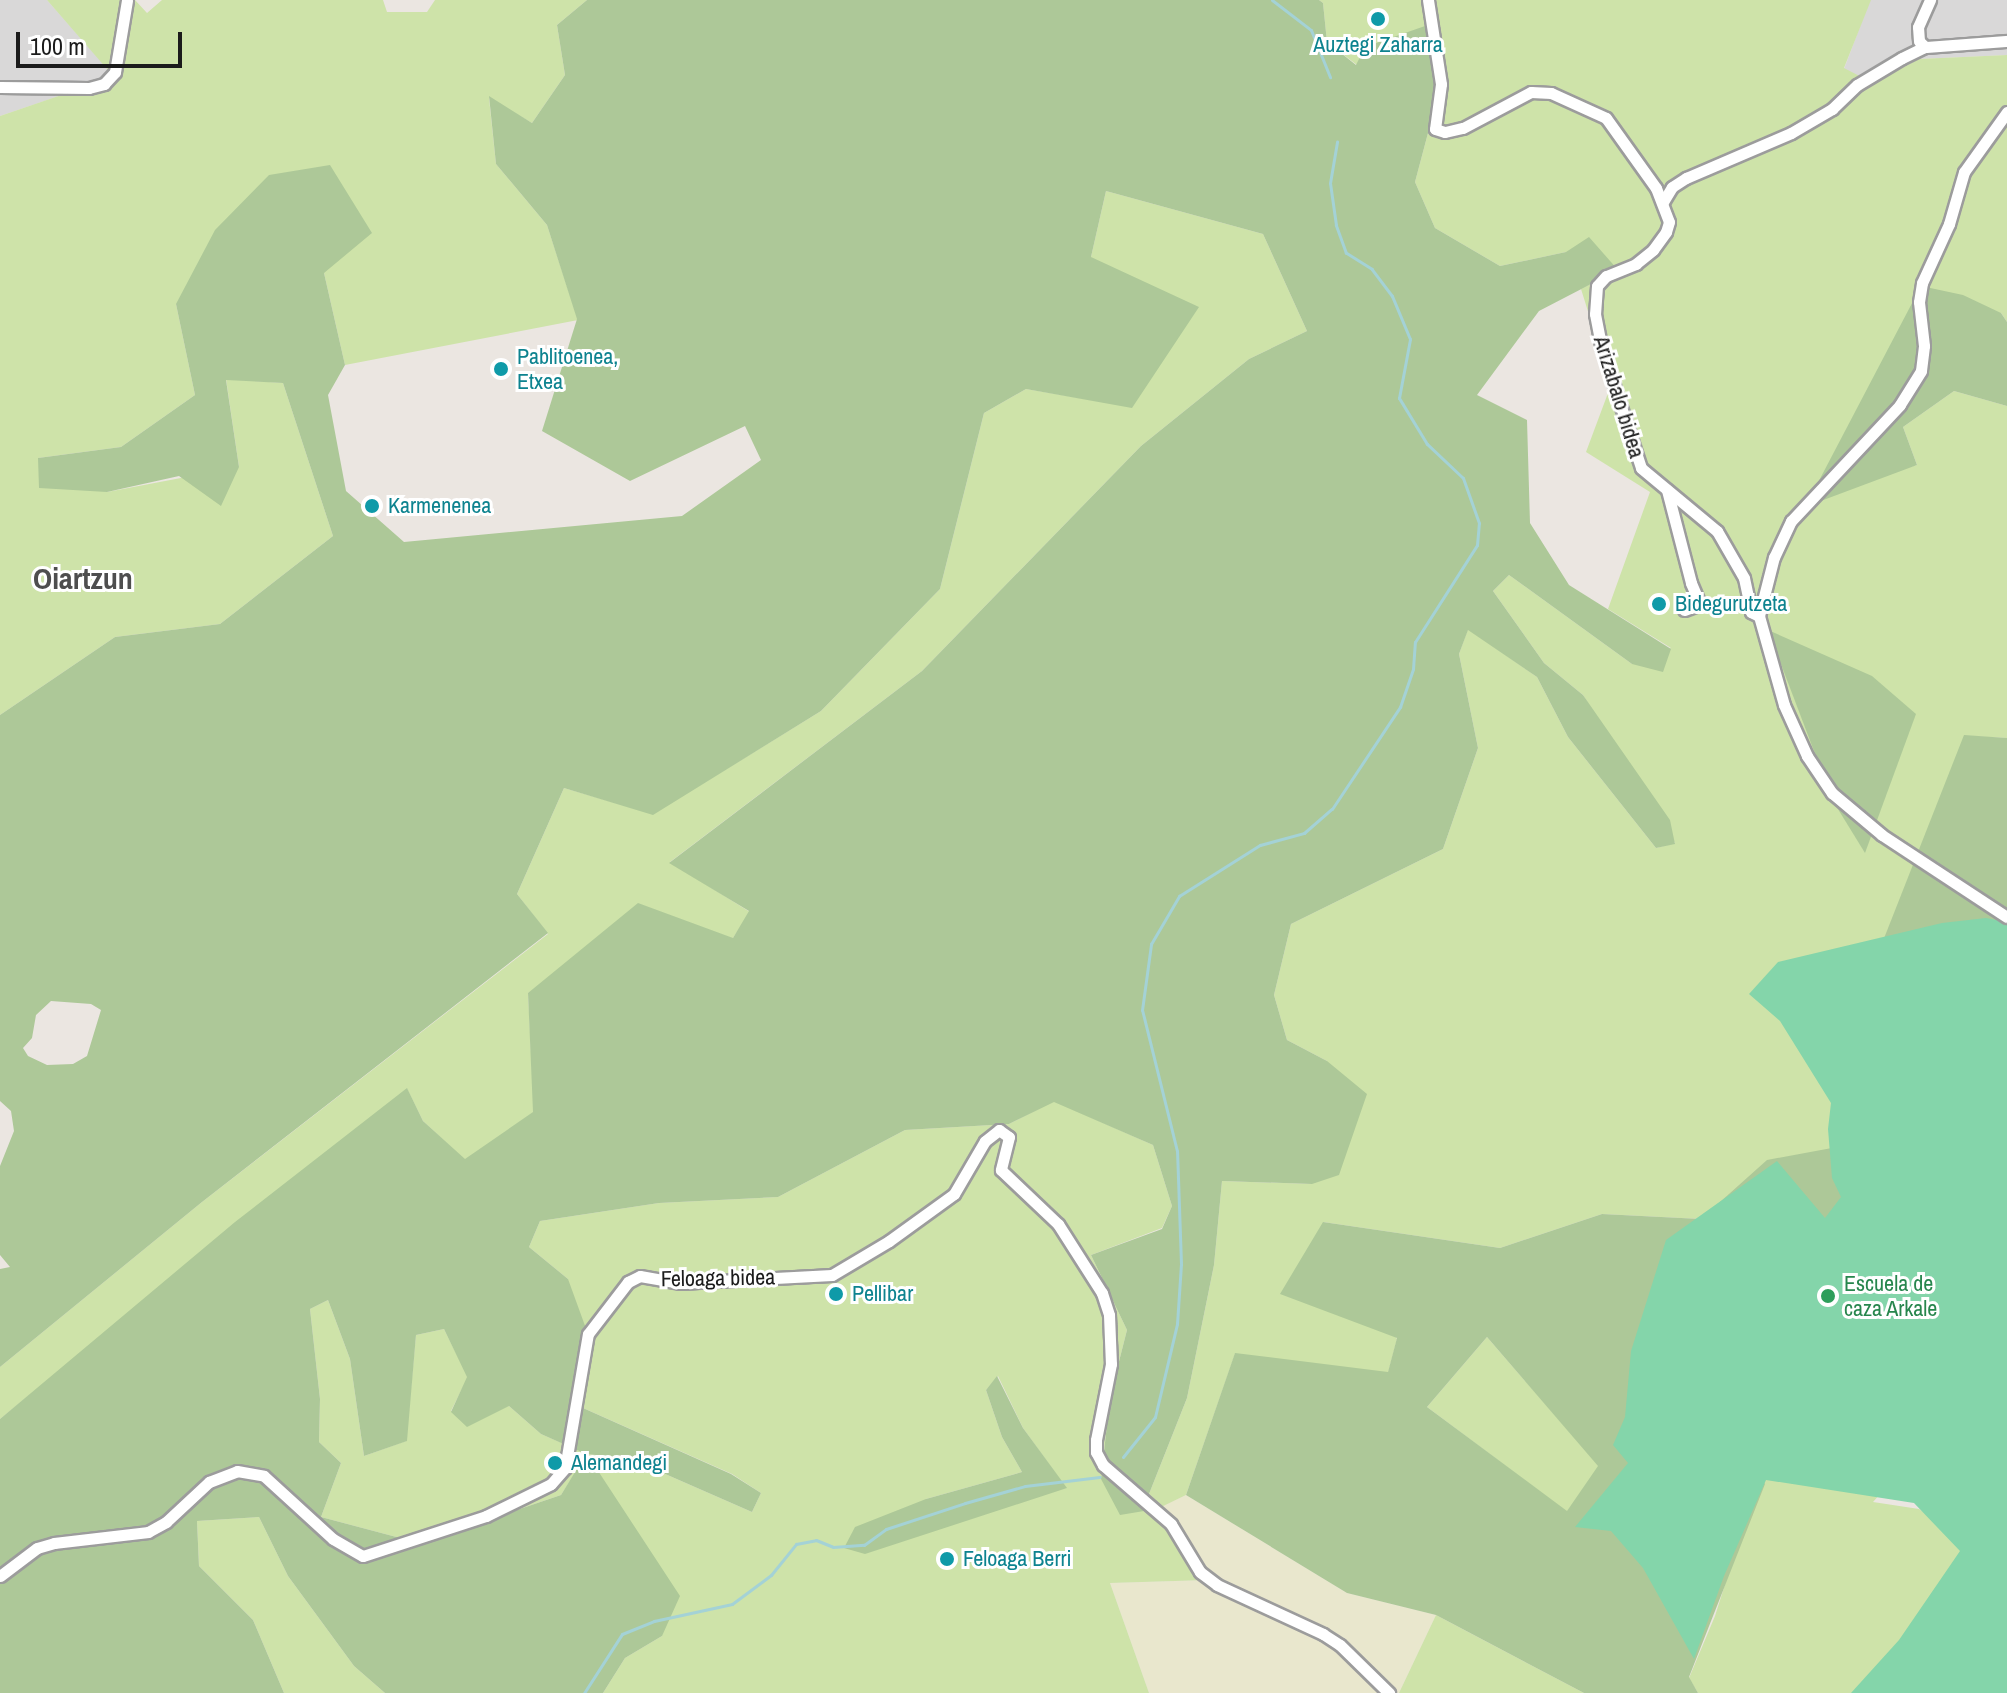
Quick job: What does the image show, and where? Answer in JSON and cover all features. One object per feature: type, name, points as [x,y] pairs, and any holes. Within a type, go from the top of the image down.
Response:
[{"type":"street","points":[[0,87],[89,88],[104,84],[115,72],[127,0]]},
{"type":"street","points":[[1428,0],[1441,84],[1435,129],[1445,132],[1463,128],[1531,92],[1551,93],[1606,118],[1663,202],[1672,187],[1686,178],[1791,133],[1832,109],[1857,85],[1925,47],[2007,41]]},
{"type":"street","points":[[1925,47],[1917,35],[1930,0]]},
{"type":"street","points":[[1759,616],[1774,557],[1791,521],[1900,405],[1921,371],[1924,346],[1919,302],[1922,283],[1949,224],[1964,172],[2007,112]]},
{"type":"street","name":"Arizabalo bidea","points":[[1663,202],[1669,222],[1661,240],[1636,264],[1602,280],[1596,292],[1595,314],[1601,346],[1638,464],[1712,525],[1727,544],[1744,578],[1751,612],[1759,616],[1784,705],[1807,756],[1832,793],[1882,835],[2007,917]]},
{"type":"street","points":[[1667,489],[1691,583],[1700,604],[1684,610]]},
{"type":"street","name":"Feloaga bidea","points":[[0,1576],[37,1548],[54,1543],[148,1532],[166,1522],[209,1482],[237,1471],[264,1476],[333,1539],[363,1556],[486,1516],[551,1484],[565,1468],[588,1334],[628,1282],[640,1276],[680,1283],[832,1275],[889,1241],[954,1194],[985,1141],[999,1130],[1009,1137],[1001,1170],[1058,1224],[1102,1293],[1109,1315],[1111,1364],[1096,1452],[1122,1484],[1171,1524],[1182,1537],[1200,1572],[1217,1585],[1323,1634],[1340,1645],[1389,1693]]},
{"type":"shaded area","points":[[0,0],[47,0],[115,77],[0,116]]},
{"type":"shaded area","points":[[1870,0],[2007,0],[2007,55],[1919,59],[1873,83],[1844,69]]},
{"type":"shaded area","points":[[1186,1495],[1347,1593],[1436,1615],[1399,1693],[1149,1693],[1110,1583],[1207,1580],[1156,1509]]},
{"type":"green space","points":[[47,0],[135,0],[147,13],[162,0],[383,0],[387,12],[427,12],[435,0],[587,0],[557,25],[565,75],[532,123],[489,98],[496,164],[547,225],[578,320],[345,365],[324,273],[176,304],[195,395],[121,447],[38,458],[107,492],[239,467],[226,379],[283,383],[333,536],[220,624],[115,637],[0,715],[0,116],[114,77]]},
{"type":"green space","points":[[587,0],[1319,0],[1323,3],[1327,42],[1356,65],[1365,47],[1425,26],[1441,84],[1415,182],[1435,228],[1500,266],[1566,252],[1589,237],[1618,270],[1539,311],[1477,395],[1527,420],[1530,523],[1569,585],[1671,649],[1663,672],[1632,664],[1509,575],[1493,591],[1544,663],[1583,695],[1670,820],[1675,844],[1656,848],[1568,737],[1537,677],[1468,630],[1459,654],[1478,748],[1443,849],[1291,924],[1274,995],[1287,1040],[1327,1061],[1367,1094],[1339,1175],[1312,1184],[1222,1181],[1214,1265],[1187,1398],[1149,1494],[1156,1509],[1120,1515],[1101,1479],[1110,1397],[1127,1330],[1091,1255],[1162,1229],[1172,1206],[1153,1145],[1054,1102],[1009,1124],[905,1130],[778,1197],[659,1203],[540,1221],[529,1247],[568,1279],[592,1345],[574,1404],[731,1474],[761,1493],[752,1512],[631,1459],[587,1454],[680,1596],[662,1636],[625,1658],[603,1693],[385,1693],[354,1666],[288,1576],[259,1517],[197,1521],[199,1566],[253,1620],[284,1693],[0,1693],[0,1419],[235,1222],[407,1088],[423,1121],[465,1159],[533,1112],[528,993],[638,903],[733,938],[749,911],[669,863],[922,671],[1141,446],[1249,359],[1307,331],[1263,234],[1106,191],[1091,257],[1199,307],[1132,408],[1026,389],[984,413],[940,589],[821,711],[653,815],[564,788],[517,894],[548,933],[202,1202],[0,1367],[0,1269],[10,1267],[0,1255],[0,1166],[14,1131],[11,1111],[0,1101],[0,715],[115,637],[220,624],[333,536],[283,383],[226,380],[239,467],[221,506],[179,476],[107,492],[39,488],[38,458],[121,447],[195,395],[176,304],[215,230],[269,175],[330,165],[372,233],[324,273],[345,365],[328,395],[346,491],[404,542],[682,516],[761,460],[745,426],[630,481],[542,431],[577,319],[547,225],[496,164],[489,96],[532,123],[565,75],[557,25]],"holes":[[[51,1001],[91,1004],[101,1010],[87,1056],[73,1064],[47,1065],[28,1056],[23,1048],[32,1038],[36,1015]],[[328,1300],[350,1359],[364,1456],[407,1441],[416,1335],[444,1329],[467,1377],[451,1412],[467,1427],[509,1406],[541,1434],[586,1454],[561,1495],[419,1543],[321,1517],[341,1463],[319,1442],[320,1399],[310,1309]]]},
{"type":"green space","points":[[1319,0],[1871,0],[1844,68],[1873,83],[1919,59],[2007,55],[2007,322],[2001,313],[1812,494],[1917,465],[1903,427],[1954,391],[2007,406],[2007,738],[1964,736],[2007,1351],[1873,1502],[1919,1509],[1972,1547],[2007,1693],[1698,1693],[1689,1678],[1715,1616],[1735,1553],[1712,1422],[1701,1219],[1602,1214],[1500,1248],[1323,1222],[1397,1339],[1388,1373],[1235,1354],[1186,1495],[1157,1509],[1207,1580],[1110,1583],[1149,1693],[603,1693],[625,1658],[662,1636],[587,1454],[631,1459],[752,1512],[761,1493],[732,1474],[574,1404],[568,1279],[529,1247],[540,1221],[659,1203],[778,1197],[905,1130],[1009,1124],[1054,1101],[1153,1145],[1172,1206],[1162,1228],[1091,1255],[1127,1330],[1110,1397],[1101,1479],[1156,1508],[1149,1494],[1187,1398],[1214,1265],[1222,1181],[1312,1184],[1327,1061],[1287,1040],[1274,995],[1291,924],[1443,849],[1478,748],[1459,654],[1468,629],[1537,677],[1568,737],[1656,848],[1675,843],[1583,695],[1544,663],[1493,591],[1509,575],[1632,664],[1671,648],[1608,609],[1650,492],[1586,452],[1611,385],[1581,289],[1618,270],[1566,252],[1500,266],[1435,228],[1415,182],[1441,84],[1357,65],[1327,42],[1323,3]],"holes":[[[998,1376],[1023,1428],[1066,1488],[1041,1494],[926,1499],[1022,1472],[1002,1437],[986,1390]]]},
{"type":"green space","points":[[1106,191],[1263,234],[1307,331],[1249,359],[1141,446],[922,671],[670,862],[750,912],[733,938],[528,993],[534,1112],[465,1160],[423,1121],[407,1089],[0,1419],[0,1367],[202,1202],[548,934],[517,894],[564,788],[653,814],[821,711],[940,589],[984,413],[1026,389],[1133,407],[1091,257]]},
{"type":"green space","points":[[1921,286],[1963,295],[2001,313],[2007,322],[2007,406],[1954,391],[1903,427],[1917,465],[1818,502],[1812,494]]},
{"type":"green space","points":[[1768,630],[1872,676],[1916,714],[1865,853],[1833,801]]},
{"type":"green space","points":[[1964,735],[2007,738],[2007,923],[1881,946]]},
{"type":"green space","name":"Escuela de caza Arkale","points":[[1986,918],[2007,922],[2007,1693],[1851,1693],[1899,1640],[1960,1551],[1914,1503],[1766,1480],[1724,1576],[1694,1659],[1643,1568],[1611,1531],[1575,1527],[1628,1463],[1613,1445],[1625,1417],[1631,1351],[1666,1240],[1777,1161],[1825,1218],[1841,1197],[1832,1178],[1828,1129],[1831,1103],[1780,1021],[1749,994],[1778,962],[1942,923]]},
{"type":"green space","points":[[1848,1145],[1861,1210],[1712,1422],[1765,1484],[1689,1677],[1698,1693],[1584,1693],[1436,1615],[1347,1593],[1186,1495],[1235,1353],[1388,1372],[1397,1338],[1280,1294],[1323,1222],[1500,1248],[1602,1214],[1701,1219],[1767,1160]],"holes":[[[1487,1337],[1598,1466],[1567,1511],[1427,1407]]]},
{"type":"green space","points":[[328,1300],[350,1359],[364,1456],[406,1441],[416,1335],[444,1329],[468,1377],[451,1411],[509,1406],[541,1434],[587,1454],[561,1495],[419,1543],[321,1517],[341,1463],[319,1442],[320,1399],[310,1309]]},
{"type":"green space","points":[[1487,1337],[1599,1466],[1567,1512],[1427,1407]]},
{"type":"green space","points":[[997,1376],[1023,1428],[1067,1488],[865,1554],[844,1548],[855,1527],[926,1499],[1022,1472],[1002,1437],[986,1390]]},
{"type":"green space","points":[[259,1517],[288,1576],[354,1666],[385,1693],[284,1693],[253,1620],[199,1566],[197,1521]]},
{"type":"green space","points":[[1436,1615],[1470,1633],[1584,1693],[1399,1693]]},
{"type":"waterway","points":[[1272,0],[1311,30],[1330,77]]},
{"type":"waterway","points":[[1123,1457],[1155,1417],[1177,1324],[1181,1264],[1177,1151],[1142,1010],[1151,944],[1179,896],[1260,845],[1304,833],[1332,809],[1400,707],[1413,669],[1415,642],[1477,545],[1479,523],[1463,478],[1427,444],[1399,398],[1410,339],[1392,296],[1372,269],[1346,253],[1336,225],[1330,183],[1337,142]]},
{"type":"waterway","points":[[584,1693],[622,1634],[654,1621],[732,1604],[771,1575],[796,1544],[816,1540],[833,1547],[864,1545],[886,1529],[965,1503],[1025,1486],[1099,1477]]},
{"type":"place","name":"Auztegi Zaharra","points":[[1378,19]]},
{"type":"place","name":"Pablitoenea, Etxea","points":[[501,369]]},
{"type":"place","name":"Karmenenea","points":[[372,506]]},
{"type":"place","name":"Bidegurutzeta","points":[[1659,604]]},
{"type":"place","name":"Pellibar","points":[[836,1294]]},
{"type":"place","name":"Escuela de caza Arkale","points":[[1828,1296]]},
{"type":"place","name":"Alemandegi","points":[[555,1463]]},
{"type":"place","name":"Feloaga Berri","points":[[947,1559]]},
{"type":"district","name":"Oiartzun","points":[[83,578]]}]
